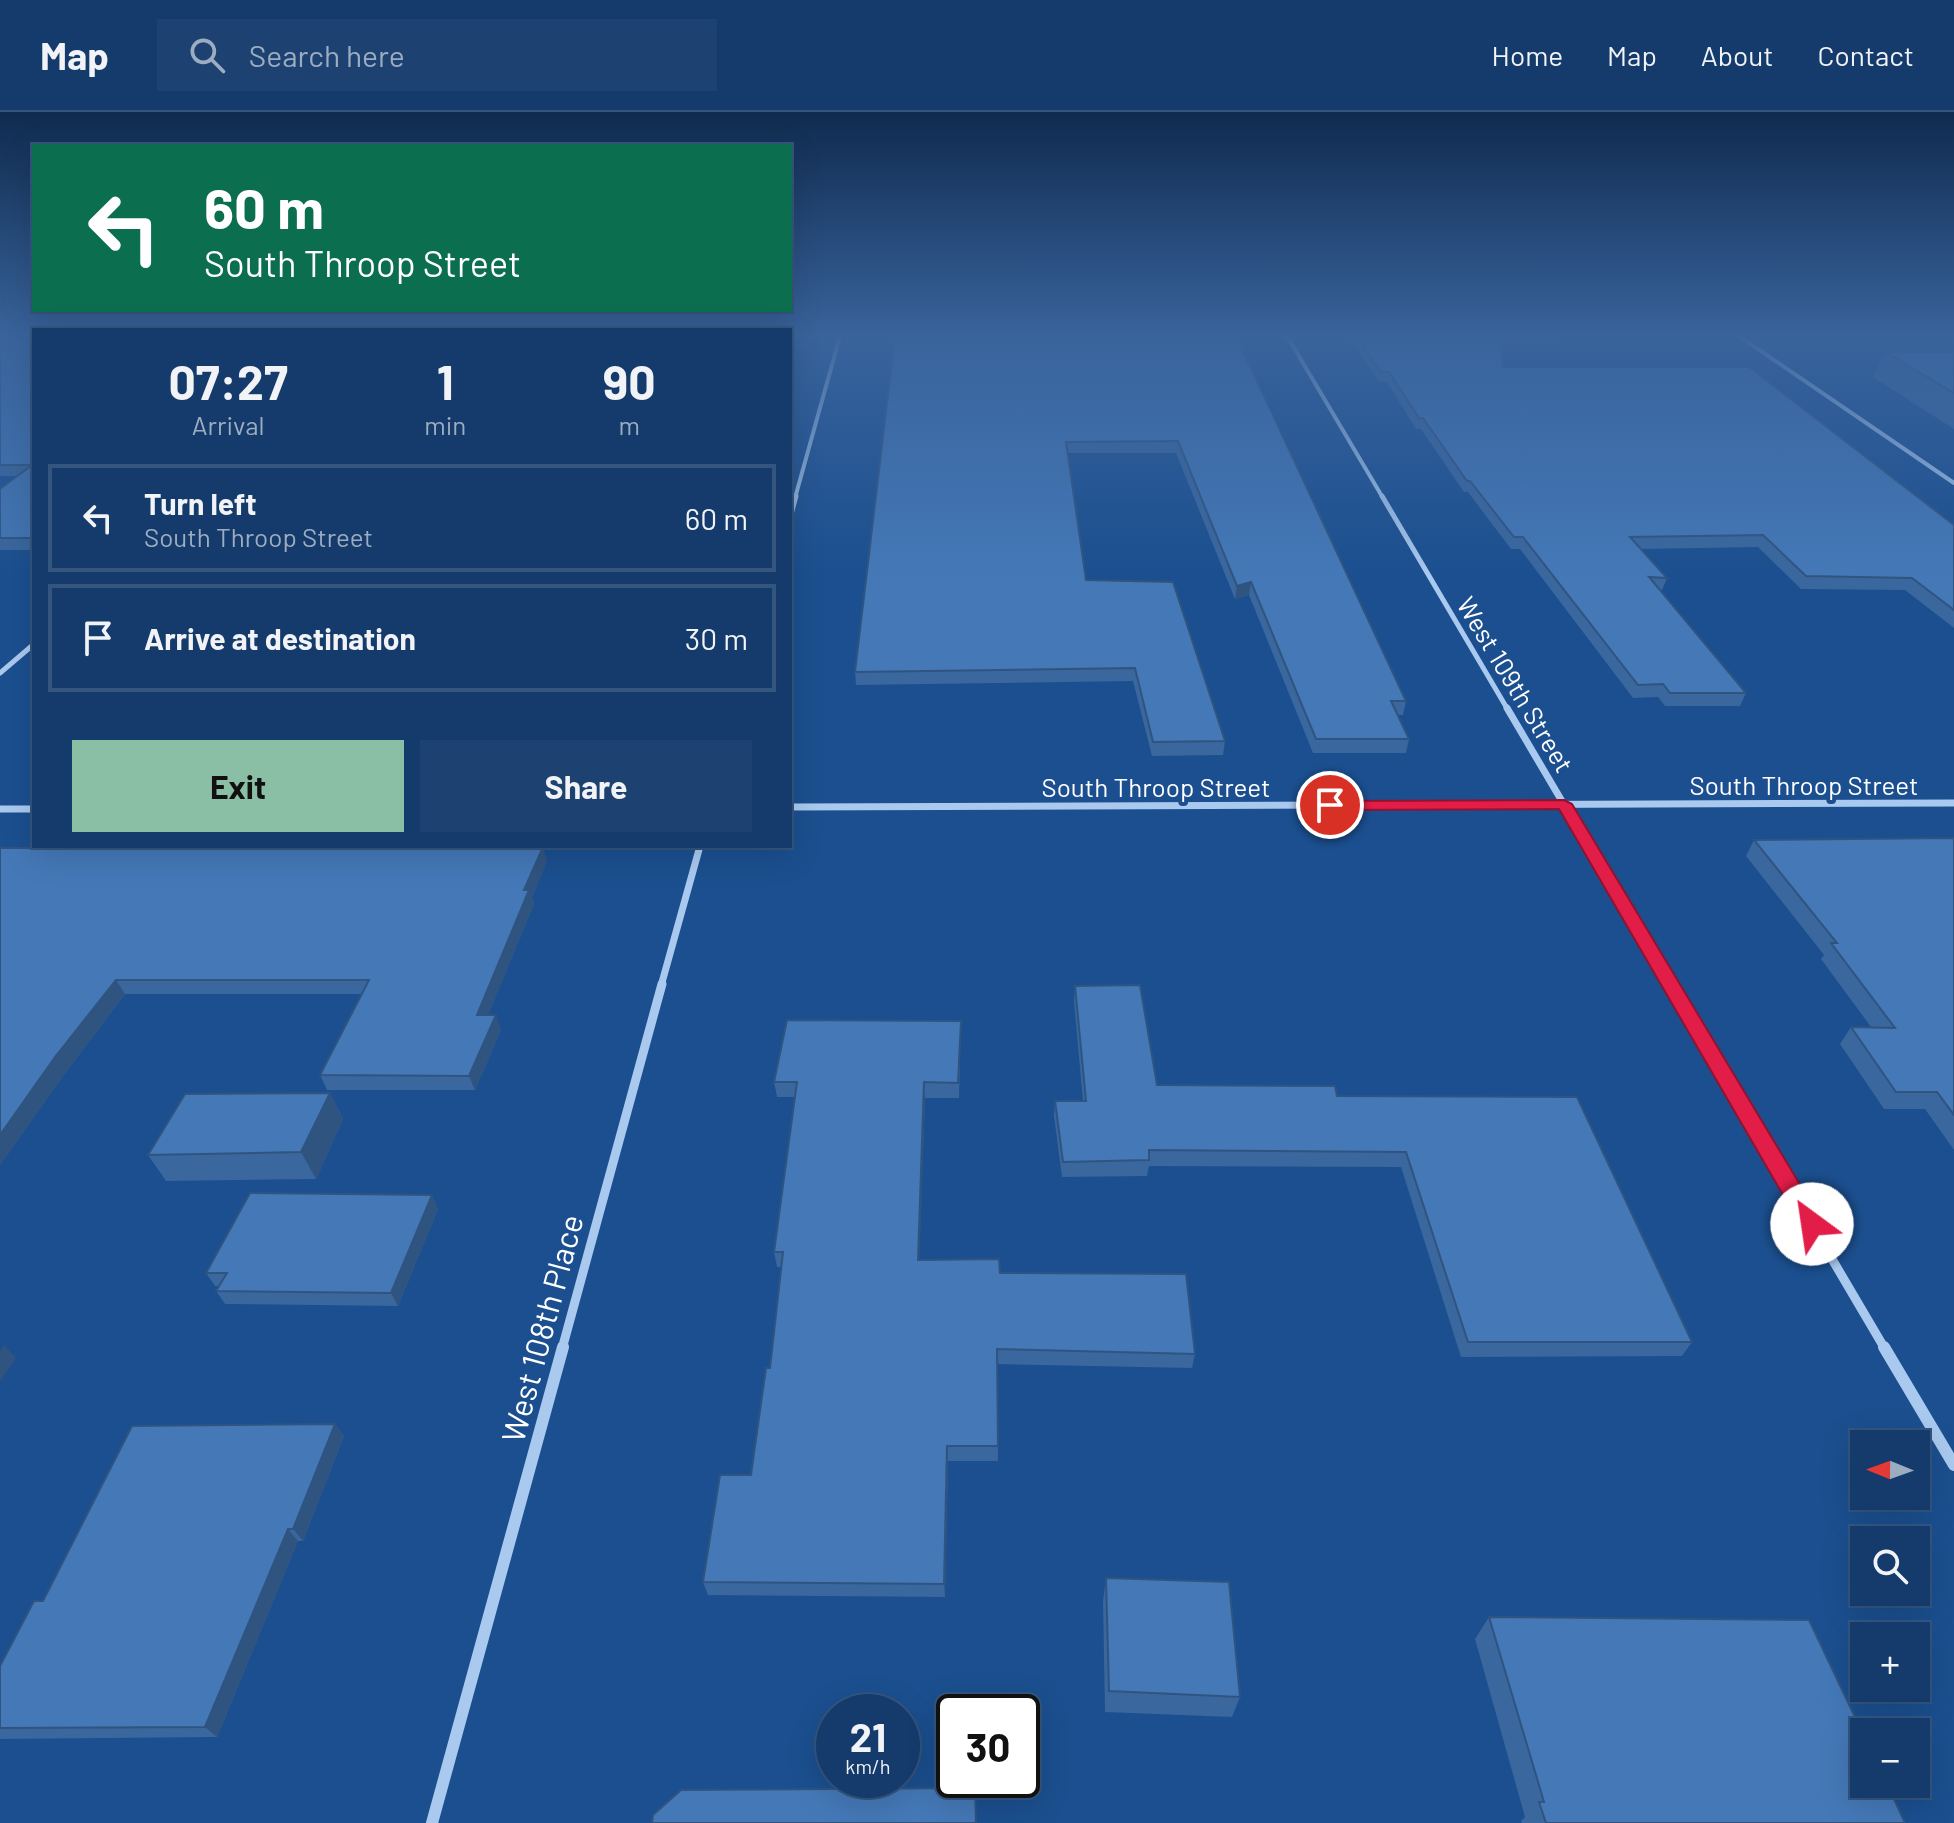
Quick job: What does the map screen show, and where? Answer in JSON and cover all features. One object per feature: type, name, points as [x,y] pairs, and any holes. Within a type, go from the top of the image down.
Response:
[{"type":"street","points":[[792,511],[818,416]]},
{"type":"street","name":"West 109th Street","points":[[1334,416],[1954,1465]]},
{"type":"street","points":[[1856,416],[1954,483]]},
{"type":"street","points":[[0,673],[32,646]]},
{"type":"street","name":"South Throop Street","points":[[792,807],[1954,803]]},
{"type":"street","points":[[0,809],[32,809]]},
{"type":"street","name":"West 108th Place","points":[[432,1823],[699,848]]},
{"type":"building","points":[[0,416],[32,416],[32,465],[0,465]]},
{"type":"building","points":[[885,416],[1273,416],[1406,701],[1391,701],[1409,739],[1316,739],[1251,582],[1237,586],[1178,441],[1066,442],[1086,580],[1173,582],[1225,741],[1153,742],[1135,668],[855,672]]},
{"type":"building","points":[[1418,416],[1812,416],[1954,525],[1954,610],[1912,578],[1806,576],[1763,535],[1630,537],[1667,578],[1649,577],[1746,693],[1670,693],[1663,684],[1638,685],[1523,537],[1514,537],[1467,481],[1423,418]]},
{"type":"building","points":[[32,465],[32,538],[0,538],[0,489]]},
{"type":"building","points":[[1954,838],[1954,1115],[1937,1092],[1896,1092],[1851,1027],[1895,1028],[1831,943],[1837,943],[1754,840]]},
{"type":"building","points":[[0,848],[543,848],[524,890],[529,890],[477,1015],[496,1015],[469,1076],[320,1075],[369,980],[116,980],[55,1057],[0,1135]]},
{"type":"building","points":[[1140,985],[1157,1085],[1335,1086],[1337,1096],[1577,1097],[1692,1342],[1468,1342],[1406,1152],[1149,1150],[1149,1160],[1063,1162],[1055,1101],[1086,1101],[1075,986]]},
{"type":"building","points":[[787,1020],[961,1021],[958,1083],[924,1082],[918,1260],[999,1259],[1000,1273],[1186,1274],[1195,1354],[997,1349],[998,1446],[947,1446],[944,1584],[703,1582],[720,1475],[751,1475],[766,1368],[770,1368],[783,1252],[774,1252],[797,1082],[774,1082]]},
{"type":"building","points":[[330,1093],[301,1152],[148,1155],[185,1094]]},
{"type":"building","points":[[250,1193],[432,1195],[391,1293],[216,1291],[227,1273],[206,1273]]},
{"type":"building","points":[[335,1424],[293,1529],[288,1529],[205,1727],[0,1728],[0,1666],[34,1601],[43,1601],[132,1426]]},
{"type":"building","points":[[1106,1578],[1229,1582],[1240,1697],[1109,1691]]},
{"type":"building","points":[[1489,1617],[1809,1620],[1855,1718],[1850,1718],[1850,1798],[1893,1798],[1905,1823],[1546,1823],[1539,1802],[1544,1802]]},
{"type":"building","points":[[920,1788],[936,1788],[936,1798],[975,1798],[976,1823],[652,1823],[653,1815],[681,1790],[816,1789],[816,1798],[920,1798]]},
{"type":"route","points":[[1330,805],[1564,804],[1812,1224]]}]
